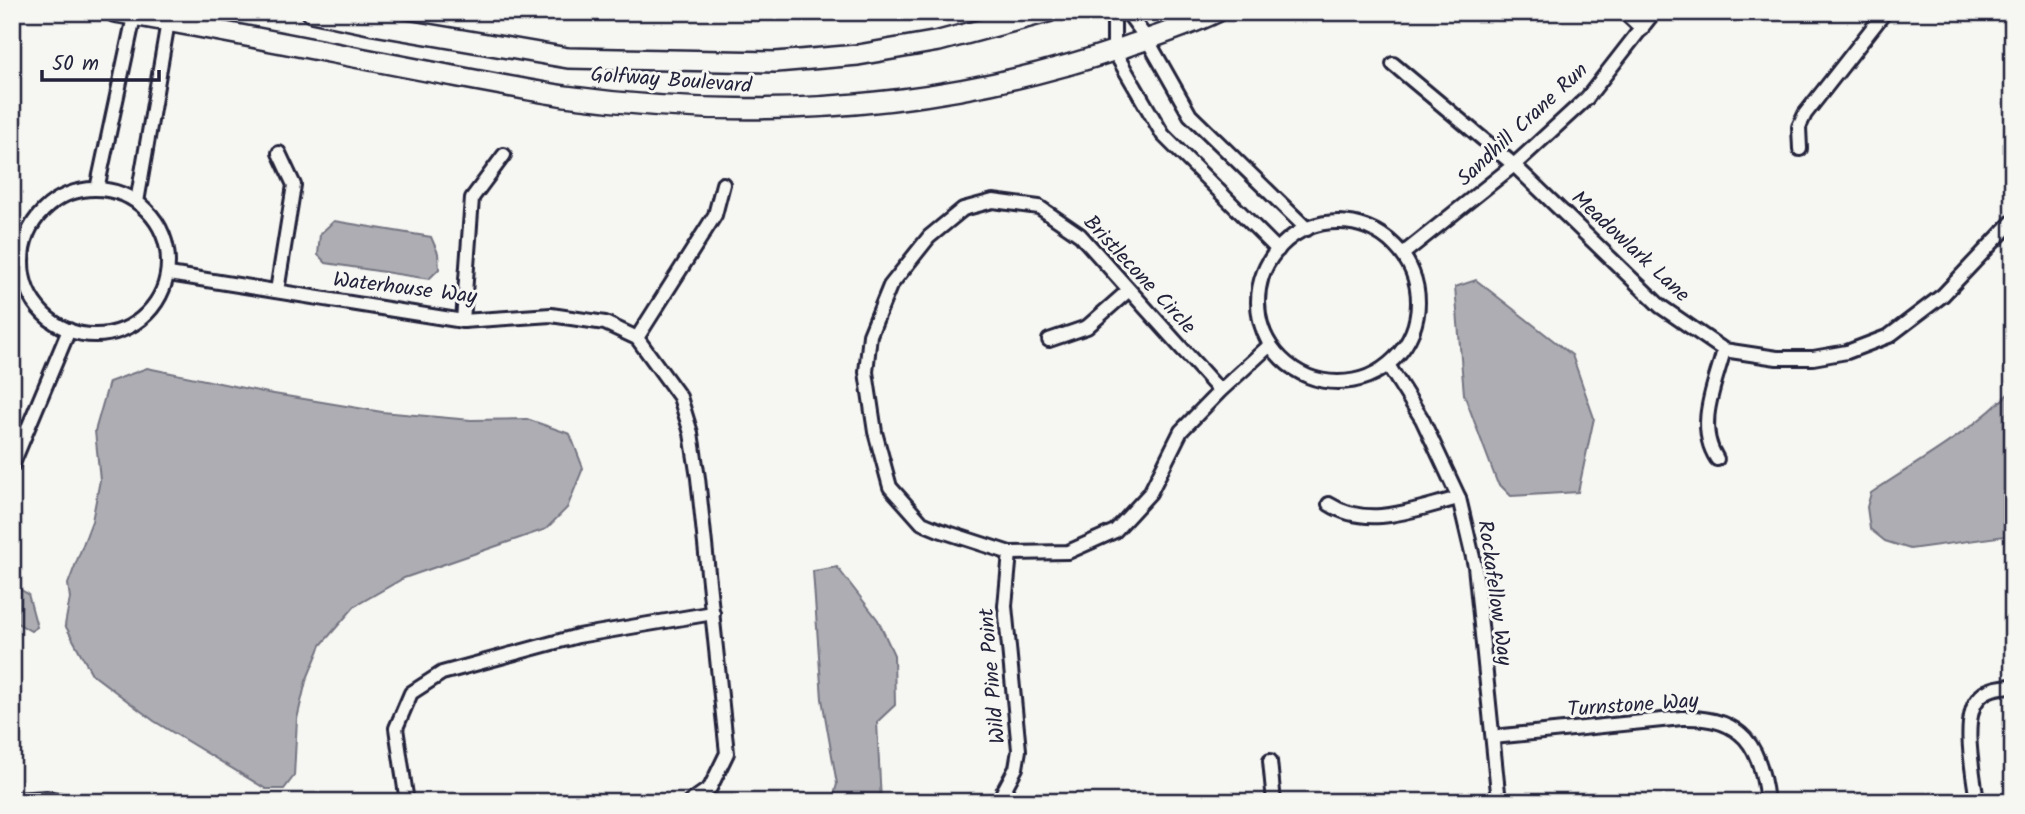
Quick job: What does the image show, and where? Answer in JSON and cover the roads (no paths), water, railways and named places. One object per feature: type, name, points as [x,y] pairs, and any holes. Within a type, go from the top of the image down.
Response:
[{"type":"street","name":"Golfway Boulevard","points":[[312,12],[568,58],[776,62],[858,55],[939,41],[1048,12]]},
{"type":"street","points":[[1114,12],[1114,51],[1163,135],[1278,250]]},
{"type":"street","points":[[1127,12],[1147,39],[1190,115],[1307,229]]},
{"type":"street","name":"Golfway Boulevard","points":[[128,13],[169,16],[565,96],[667,106],[773,110],[866,105],[952,93],[1045,72],[1114,51],[1193,24],[1217,12]]},
{"type":"street","points":[[1624,12],[1642,29]]},
{"type":"street","name":"Sandhill Crane Run","points":[[1404,253],[1514,165],[1587,98],[1654,12]]},
{"type":"street","points":[[1800,149],[1799,127],[1805,114],[1885,12]]},
{"type":"street","points":[[97,189],[128,13]]},
{"type":"street","points":[[137,202],[169,16]]},
{"type":"street","name":"Meadowlark Lane","points":[[1393,64],[1514,165],[1660,306],[1724,350],[1777,358],[1813,358],[1847,352],[1889,336],[1942,295],[2013,221]]},
{"type":"street","points":[[277,291],[294,185],[279,153]]},
{"type":"street","points":[[463,320],[472,198],[504,155]]},
{"type":"street","points":[[637,338],[715,215],[723,184]]},
{"type":"street","points":[[97,189],[118,192],[137,202],[153,216],[163,235],[168,256],[169,274],[159,297],[147,314],[130,326],[110,333],[89,335],[69,330],[54,322],[40,310],[30,296],[24,280],[18,244],[38,216],[64,195],[97,189]]},
{"type":"street","name":"Bristlecone Circle","points":[[1220,391],[1080,235],[1039,207],[993,201],[963,209],[929,237],[890,286],[870,335],[866,372],[875,432],[890,487],[922,523],[1010,553],[1068,552],[1115,531],[1150,493],[1181,431],[1270,345]]},
{"type":"street","points":[[1329,223],[1352,224],[1374,231],[1404,253],[1416,282],[1418,305],[1414,328],[1404,348],[1388,365],[1369,376],[1347,382],[1325,381],[1303,374],[1285,362],[1270,345],[1262,328],[1258,309],[1259,289],[1264,271],[1278,250],[1307,229],[1329,223]]},
{"type":"street","name":"Waterhouse Way","points":[[169,274],[463,320],[551,315],[605,323],[637,338],[680,397],[691,433],[713,613],[727,752],[710,788],[690,802]]},
{"type":"street","points":[[1049,340],[1087,327],[1129,290]]},
{"type":"street","points":[[12,466],[69,330]]},
{"type":"street","points":[[1717,459],[1709,443],[1706,428],[1724,350]]},
{"type":"street","name":"Rockafellow Way","points":[[1388,365],[1422,419],[1459,498],[1475,566],[1499,802]]},
{"type":"street","points":[[1329,505],[1348,515],[1370,517],[1395,514],[1459,498]]},
{"type":"street","name":"Wild Pine Point","points":[[1003,792],[1016,768],[1019,750],[1005,606],[1010,553]]},
{"type":"street","points":[[407,802],[396,728],[411,694],[442,673],[578,636],[713,613]]},
{"type":"street","points":[[1976,802],[1969,729],[1972,709],[1977,699],[1985,693],[1994,688],[2013,686]]},
{"type":"street","name":"Turnstone Way","points":[[1493,737],[1682,718],[1707,719],[1730,727],[1756,751],[1764,773],[1767,802]]},
{"type":"street","points":[[1270,761],[1274,802]]},
{"type":"street","points":[[13,800],[47,798],[69,802]]}]
